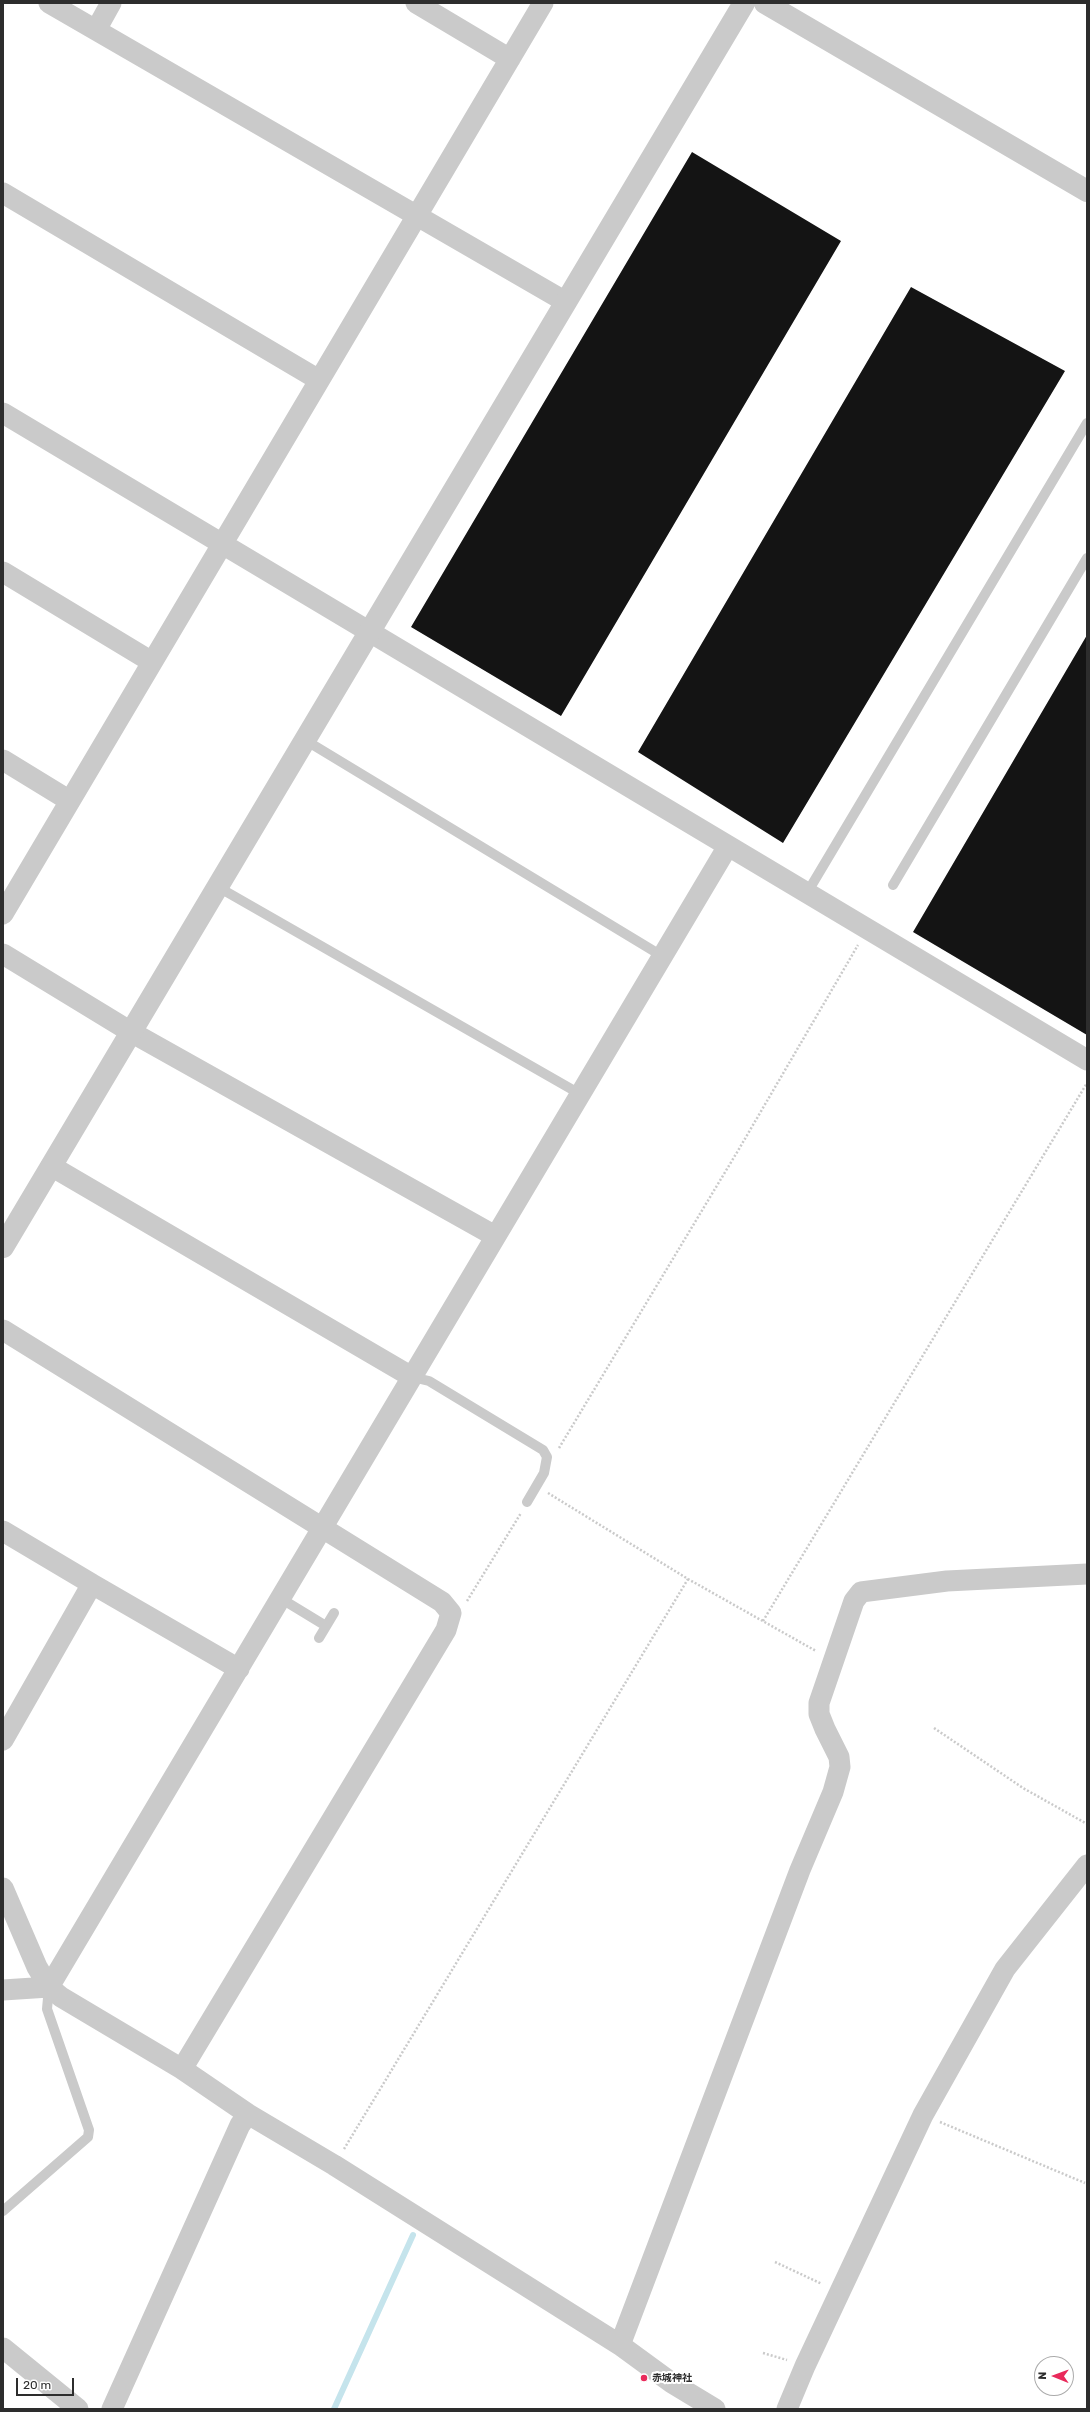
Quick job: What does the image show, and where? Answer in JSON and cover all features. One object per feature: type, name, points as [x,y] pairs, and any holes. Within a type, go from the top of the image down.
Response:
[{"type":"street","points":[[49,3],[566,302]]},
{"type":"street","points":[[96,30],[111,3]]},
{"type":"street","points":[[416,3],[510,59]]},
{"type":"street","points":[[3,914],[543,3]]},
{"type":"street","points":[[3,1247],[744,3]]},
{"type":"street","points":[[765,3],[1087,191]]},
{"type":"street","points":[[3,193],[320,380]]},
{"type":"street","points":[[3,413],[1087,1060]]},
{"type":"street","points":[[3,572],[152,662]]},
{"type":"street","points":[[3,760],[70,801]]},
{"type":"street","points":[[50,1987],[728,846]]},
{"type":"street","points":[[3,954],[131,1032],[495,1236]]},
{"type":"street","points":[[51,1166],[412,1376]]},
{"type":"street","points":[[3,1330],[442,1602],[451,1613],[446,1630],[182,2069]]},
{"type":"street","points":[[3,1531],[239,1669]]},
{"type":"street","points":[[620,2345],[797,1877],[833,1792],[840,1768],[839,1757],[819,1714],[819,1703],[854,1601],[861,1592],[947,1581],[1087,1574]]},
{"type":"street","points":[[3,1740],[92,1584]]},
{"type":"street","points":[[787,2409],[805,2366],[923,2115],[1005,1969],[1087,1865]]},
{"type":"street","points":[[5,1900],[37,1967],[50,1987],[61,1997],[182,2069],[248,2114],[334,2165],[620,2345],[672,2382],[715,2409]]},
{"type":"street","points":[[3,1990],[50,1987]]},
{"type":"street","points":[[112,2409],[237,2132],[248,2114]]},
{"type":"street","points":[[3,2348],[78,2409]]},
{"type":"lane","points":[[807,893],[1087,423]]},
{"type":"lane","points":[[893,885],[1087,558]]},
{"type":"lane","points":[[305,740],[662,956]]},
{"type":"lane","points":[[218,887],[580,1094]]},
{"type":"lane","points":[[412,1376],[429,1381],[543,1450],[547,1457],[544,1473],[527,1502]]},
{"type":"lane","points":[[280,1598],[326,1626]]},
{"type":"lane","points":[[319,1638],[334,1613]]},
{"type":"lane","points":[[3,2211],[88,2137],[89,2130],[47,2008],[50,1987]]},
{"type":"path","points":[[547,1457],[557,1451],[562,1444],[739,1149],[867,929]]},
{"type":"path","points":[[763,1621],[1087,1083]]},
{"type":"path","points":[[536,1486],[688,1579],[809,1648],[835,1658]]},
{"type":"path","points":[[451,1613],[459,1610],[468,1601],[527,1502]]},
{"type":"path","points":[[334,2165],[688,1579]]},
{"type":"path","points":[[934,1728],[1023,1788],[1087,1824]]},
{"type":"path","points":[[923,2115],[1085,2183]]},
{"type":"path","points":[[775,2262],[841,2292]]},
{"type":"path","points":[[763,2353],[805,2366]]},
{"type":"building","points":[[692,152],[841,241],[561,716],[411,627]]},
{"type":"building","points":[[911,287],[1065,371],[783,843],[638,752]]},
{"type":"building","points":[[1087,635],[1087,1035],[913,932]]},
{"type":"waterway","points":[[334,2409],[413,2235]]},
{"type":"place","name":"赤城神社","points":[[644,2378]]}]
